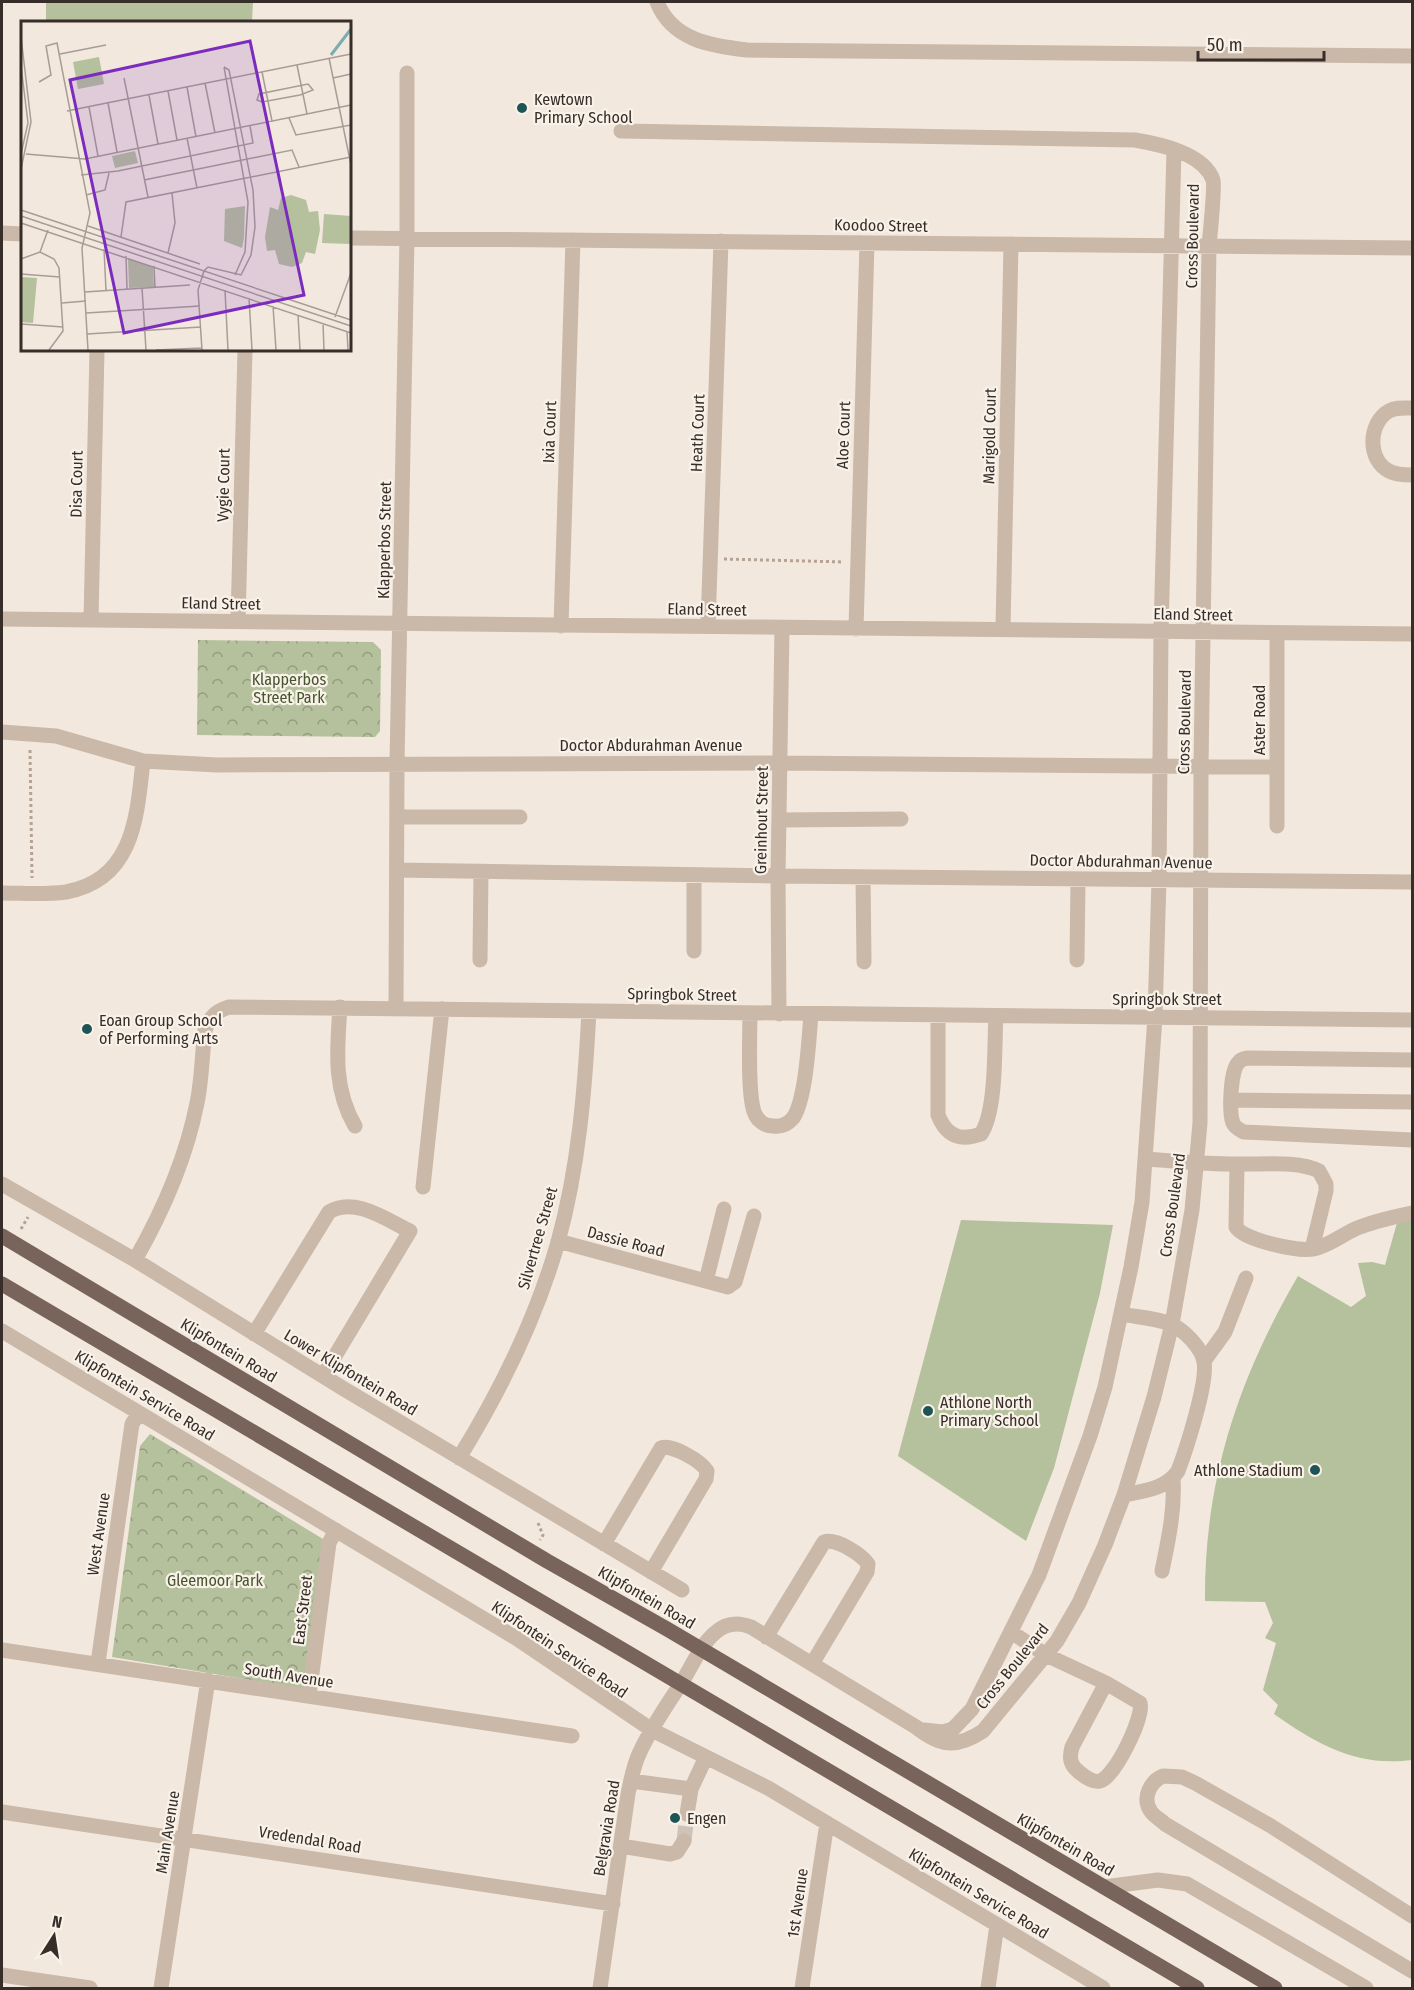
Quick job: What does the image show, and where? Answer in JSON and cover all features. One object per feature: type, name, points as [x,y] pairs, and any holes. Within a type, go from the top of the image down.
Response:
[{"type":"main road","name":"Klipfontein Road","points":[[2,1236],[547,1561],[702,1650],[1275,1989]]},
{"type":"main road","points":[[2,1284],[1197,1989]]},
{"type":"street","points":[[657,2],[661,11],[681,33],[711,46],[747,50],[1413,56]]},
{"type":"street","name":"Klapperbos Street","points":[[396,1008],[397,763],[407,238],[407,73]]},
{"type":"street","points":[[621,131],[1135,140],[1157,143],[1174,150]]},
{"type":"street","name":"Cross Boulevard","points":[[702,1650],[716,1632],[732,1624],[741,1624],[812,1664],[932,1739],[941,1742],[961,1742],[972,1738],[983,1731],[1057,1641],[1079,1603],[1124,1495],[1154,1397],[1172,1324],[1192,1210],[1200,1123],[1201,766],[1209,246],[1213,180],[1193,158],[1174,150],[1161,631],[1159,879],[1155,1017],[1142,1202],[1105,1387],[1090,1436],[1039,1575],[988,1681],[964,1719],[953,1729],[943,1732],[933,1732],[916,1727]]},
{"type":"street","points":[[2,233],[21,234]]},
{"type":"street","name":"Koodoo Street","points":[[351,238],[1413,248]]},
{"type":"street","name":"Ixia Court","points":[[561,626],[573,240]]},
{"type":"street","name":"Heath Court","points":[[708,626],[721,241]]},
{"type":"street","name":"Aloe Court","points":[[856,628],[867,243]]},
{"type":"street","name":"Marigold Court","points":[[1003,629],[1011,244]]},
{"type":"street","name":"Disa Court","points":[[91,620],[97,351]]},
{"type":"street","name":"Vygie Court","points":[[238,621],[245,351]]},
{"type":"street","points":[[1413,408],[1399,408],[1383,416],[1378,423],[1373,448],[1375,458],[1390,472],[1413,475]]},
{"type":"street","name":"Eland Street","points":[[2,619],[1413,634]]},
{"type":"street","name":"Greinhout Street","points":[[779,1014],[778,876],[782,628]]},
{"type":"street","name":"Aster Road","points":[[1160,765],[1277,767],[1276,633]]},
{"type":"street","name":"Doctor Abdurahman Avenue","points":[[2,732],[56,736],[142,761],[217,765],[780,763],[1160,765]]},
{"type":"street","points":[[2,893],[67,892],[92,883],[109,872],[123,856],[132,835],[137,816],[142,761]]},
{"type":"street","points":[[1277,767],[1277,826]]},
{"type":"street","points":[[397,817],[520,818]]},
{"type":"street","points":[[779,820],[901,819]]},
{"type":"street","name":"Doctor Abdurahman Avenue","points":[[397,870],[1413,882]]},
{"type":"street","points":[[480,960],[481,872]]},
{"type":"street","points":[[694,875],[694,951]]},
{"type":"street","points":[[863,877],[864,962]]},
{"type":"street","points":[[1077,960],[1078,879]]},
{"type":"street","name":"Springbok Street","points":[[135,1260],[155,1225],[171,1189],[188,1138],[197,1102],[206,1030],[213,1014],[229,1007],[1413,1020]]},
{"type":"street","points":[[340,1007],[338,1068],[340,1090],[344,1105],[355,1126]]},
{"type":"street","points":[[423,1186],[442,1009]]},
{"type":"street","name":"Silvertree Street","points":[[459,1458],[488,1411],[513,1361],[547,1278],[558,1241],[577,1150],[589,1011]]},
{"type":"street","points":[[750,1013],[751,1098],[754,1113],[759,1121],[767,1126],[776,1127],[786,1125],[793,1118],[800,1102],[811,1014]]},
{"type":"street","points":[[938,1015],[938,1115],[943,1127],[951,1134],[963,1137],[981,1134],[986,1126],[992,1085],[996,1016]]},
{"type":"street","points":[[1413,1060],[1247,1058],[1239,1061],[1234,1069],[1232,1100],[1233,1124],[1244,1132],[1413,1140]]},
{"type":"street","points":[[1232,1100],[1413,1102]]},
{"type":"street","points":[[1146,1159],[1283,1165],[1308,1167],[1319,1171],[1326,1184],[1326,1191],[1312,1249]]},
{"type":"street","points":[[1237,1164],[1235,1222],[1238,1231],[1267,1242],[1293,1249],[1312,1249],[1356,1228],[1413,1213]]},
{"type":"street","name":"Lower Klipfontein Road","points":[[2,1184],[135,1260],[323,1376],[682,1590]]},
{"type":"street","points":[[254,1334],[329,1212],[345,1206],[360,1208],[410,1231],[323,1376]]},
{"type":"street","points":[[706,1281],[724,1209]]},
{"type":"street","name":"Dassie Road","points":[[558,1241],[728,1287],[733,1285],[754,1216]]},
{"type":"street","points":[[1124,1495],[1152,1489],[1173,1479],[1178,1472],[1201,1391],[1204,1361],[1225,1332],[1246,1278]]},
{"type":"street","points":[[1121,1314],[1172,1324],[1196,1346],[1204,1361]]},
{"type":"street","name":"Klipfontein Service Road","points":[[2,1331],[542,1654],[652,1730],[768,1788],[1103,1989]]},
{"type":"street","name":"West Avenue","points":[[98,1663],[132,1424],[139,1413]]},
{"type":"street","points":[[604,1544],[659,1451],[669,1446],[682,1453],[702,1465],[707,1475],[651,1572]]},
{"type":"street","points":[[1161,1571],[1172,1524],[1173,1479]]},
{"type":"street","name":"East Street","points":[[309,1696],[329,1543],[336,1530]]},
{"type":"street","points":[[766,1637],[824,1542],[835,1542],[863,1558],[868,1564],[867,1572],[812,1664]]},
{"type":"street","points":[[1011,1632],[1046,1654],[1106,1683],[1138,1700],[1142,1706],[1136,1726],[1111,1772],[1102,1780],[1097,1781],[1090,1780],[1079,1772],[1072,1765],[1070,1756],[1072,1747],[1106,1683]]},
{"type":"street","name":"South Avenue","points":[[2,1650],[572,1736]]},
{"type":"street","name":"Belgravia Road","points":[[600,1989],[631,1781],[638,1756],[702,1650]]},
{"type":"street","name":"Main Avenue","points":[[161,1989],[208,1680]]},
{"type":"street","points":[[687,1814],[691,1789],[706,1757]]},
{"type":"street","points":[[1413,1916],[1271,1826],[1195,1783],[1182,1777],[1163,1776],[1152,1784],[1148,1792],[1149,1809],[1165,1824],[1413,1971]]},
{"type":"street","points":[[631,1781],[691,1789]]},
{"type":"street","name":"Vredendal Road","points":[[2,1812],[613,1904]]},
{"type":"street","name":"1st Avenue","points":[[802,1989],[827,1823]]},
{"type":"street","points":[[621,1846],[670,1854],[677,1852],[684,1841]]},
{"type":"street","points":[[1104,1887],[1158,1880],[1187,1884],[1366,1989]]},
{"type":"street","points":[[987,1989],[997,1925]]},
{"type":"street","points":[[2,1975],[90,1989]]},
{"type":"path","points":[[710,559],[858,563]]},
{"type":"path","points":[[30,733],[33,893]]},
{"type":"path","points":[[20,1231],[31,1213]]},
{"type":"green space","points":[[46,2],[253,2],[252,21],[46,21]]},
{"type":"green space","name":"Klapperbos Street Park","points":[[198,640],[373,642],[381,650],[380,731],[375,737],[197,735]]},
{"type":"green space","name":"Athlone Stadium","points":[[1412,1219],[1412,1760],[1373,1760],[1356,1757],[1322,1744],[1274,1714],[1278,1705],[1263,1690],[1276,1643],[1265,1638],[1273,1623],[1265,1602],[1205,1601],[1206,1557],[1218,1473],[1242,1392],[1258,1353],[1298,1276],[1351,1307],[1366,1296],[1358,1263],[1372,1262],[1385,1265],[1397,1223]]},
{"type":"green space","points":[[961,1220],[1113,1225],[1100,1293],[1054,1468],[1026,1541],[898,1456]]},
{"type":"green space","name":"Gleemoor Park","points":[[150,1434],[323,1539],[304,1689],[112,1657],[140,1446]]},
{"type":"tunnel","points":[[684,1841],[687,1814]]},
{"type":"place","name":"Kewtown Primary School","points":[[522,108]]},
{"type":"place","name":"Eoan Group School of Performing Arts","points":[[87,1029]]},
{"type":"place","name":"Athlone North Primary School","points":[[928,1411]]},
{"type":"place","name":"Athlone Stadium","points":[[1315,1470]]},
{"type":"place","name":"Engen","points":[[675,1818]]}]
